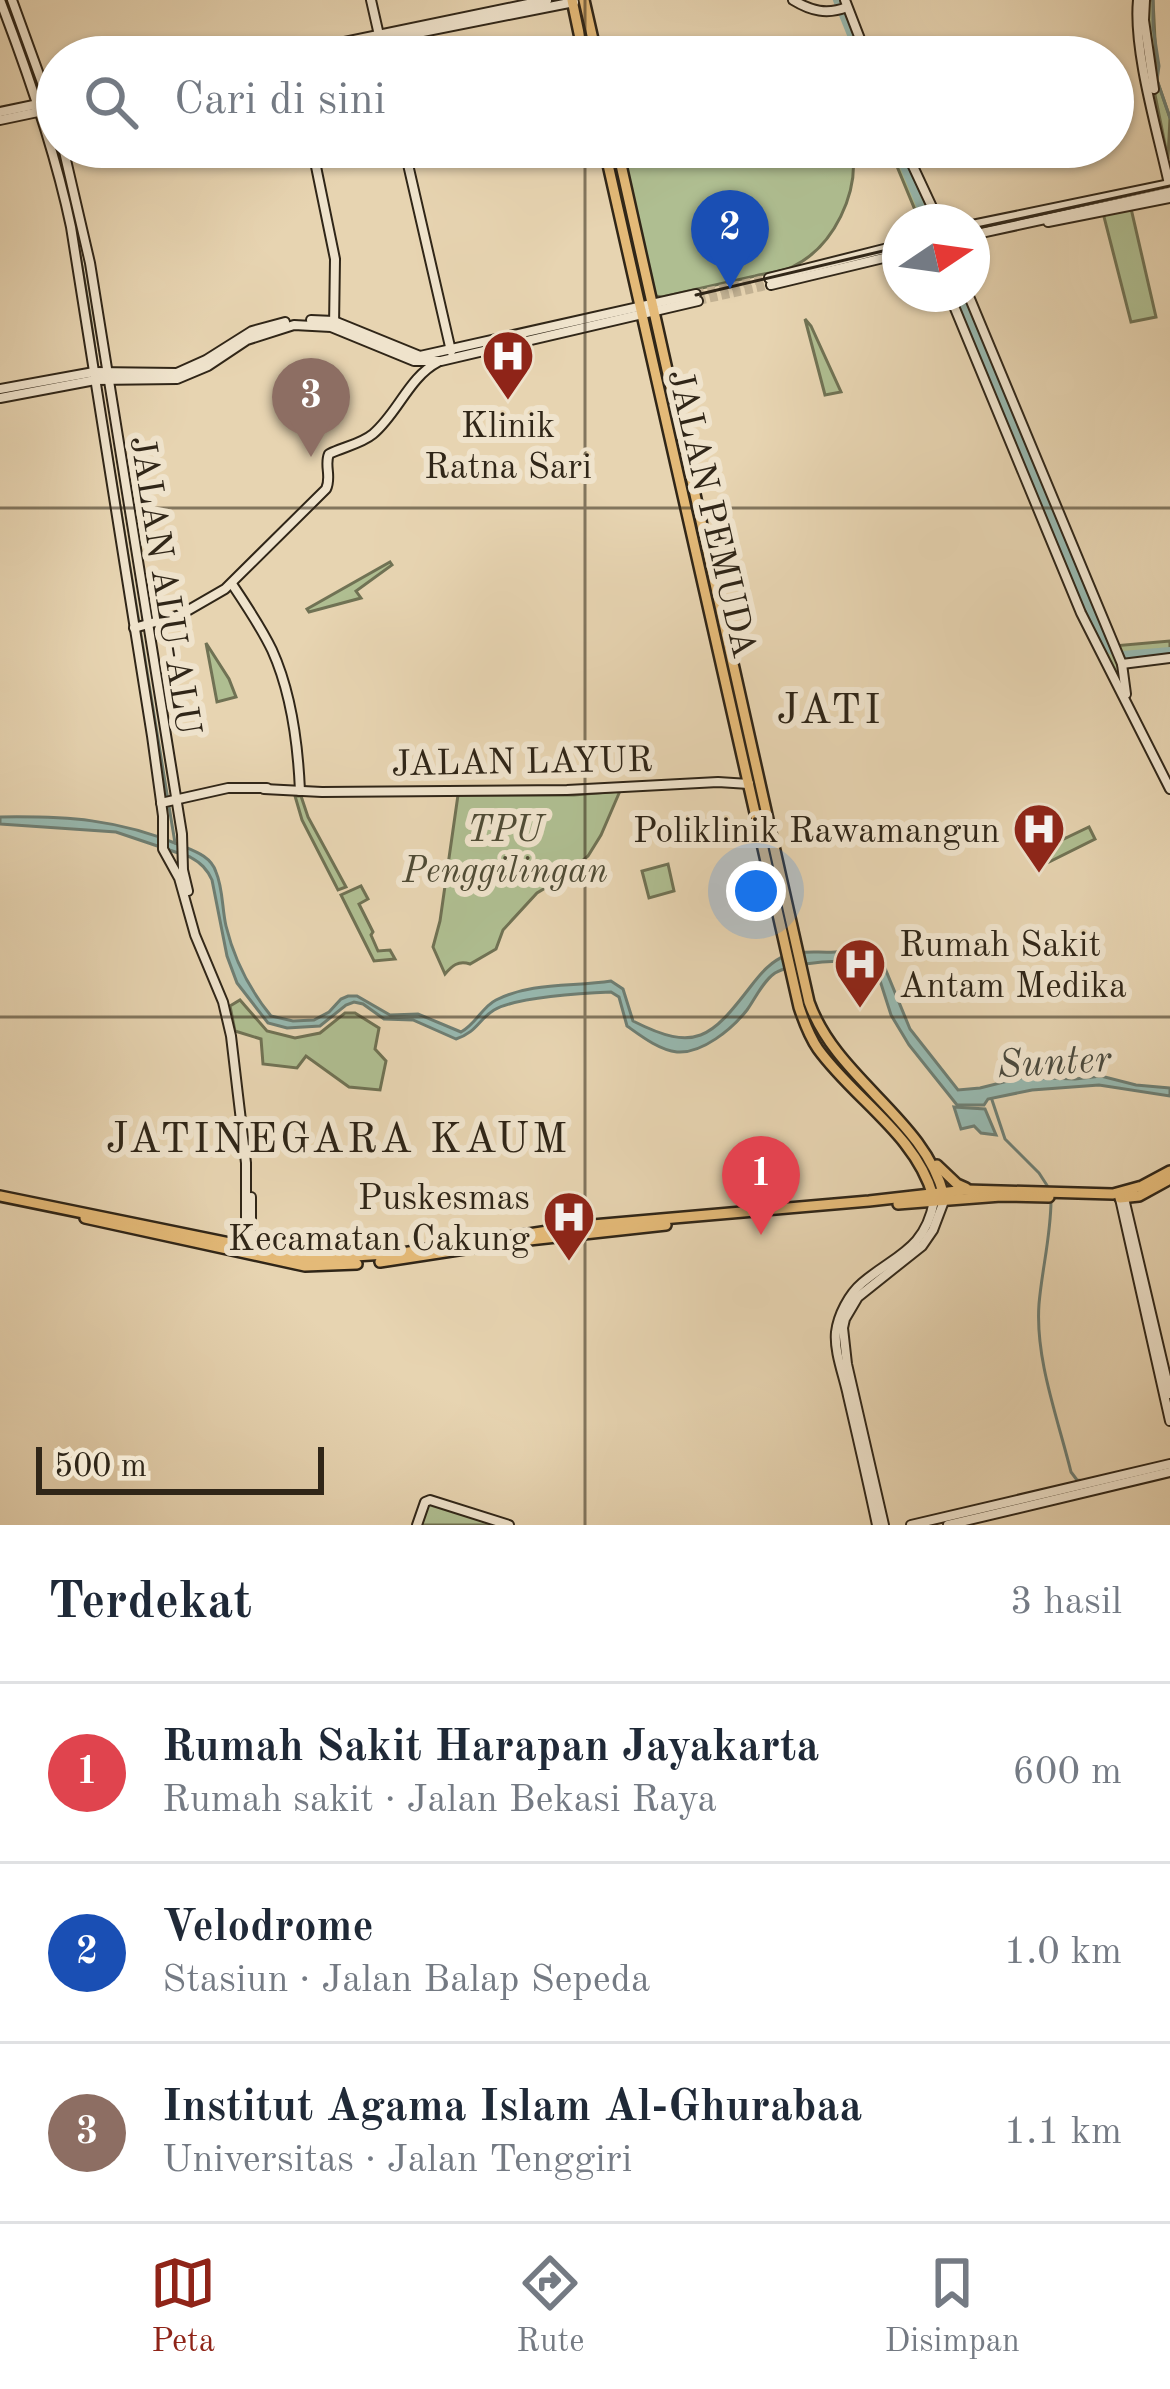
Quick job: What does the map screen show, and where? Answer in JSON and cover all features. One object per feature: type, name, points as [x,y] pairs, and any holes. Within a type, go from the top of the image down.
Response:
[{"type":"main road","points":[[577,1],[581,36]]},
{"type":"main road","points":[[577,1],[590,36]]},
{"type":"main road","name":"JALAN PEMUDA","points":[[609,168],[646,310],[806,1028],[820,1051],[911,1153],[939,1197]]},
{"type":"main road","name":"JALAN PEMUDA","points":[[621,168],[646,310]]},
{"type":"main road","name":"JALAN PEMUDA","points":[[673,429],[747,780],[779,898]]},
{"type":"main road","name":"JALAN PEMUDA","points":[[796,972],[831,1047],[929,1157],[939,1197]]},
{"type":"main road","points":[[911,1153],[921,1187],[918,1195]]},
{"type":"main road","points":[[929,1157],[957,1184],[972,1189],[1121,1196],[1148,1192],[1170,1175]]},
{"type":"main road","points":[[870,1204],[972,1189]]},
{"type":"main road","points":[[0,1199],[305,1266],[394,1261],[588,1232],[939,1197],[1051,1194]]},
{"type":"street","points":[[0,0],[36,81]]},
{"type":"street","points":[[12,0],[36,73]]},
{"type":"street","points":[[370,0],[379,36]]},
{"type":"street","points":[[492,15],[547,0]]},
{"type":"street","points":[[793,0],[811,10],[844,7],[857,36]]},
{"type":"street","points":[[1141,0],[1170,166]]},
{"type":"street","points":[[1141,0],[1136,16],[1170,190]]},
{"type":"street","points":[[388,36],[577,1]]},
{"type":"street","points":[[0,116],[36,108]]},
{"type":"street","points":[[59,168],[100,376]]},
{"type":"street","points":[[69,168],[88,256],[100,376]]},
{"type":"street","points":[[316,168],[335,259],[334,325]]},
{"type":"street","points":[[409,168],[452,354]]},
{"type":"street","points":[[914,168],[931,204]]},
{"type":"street","points":[[990,222],[1170,190]]},
{"type":"street","points":[[990,232],[1170,190]]},
{"type":"street","points":[[990,231],[1057,211]]},
{"type":"street","points":[[770,282],[882,256]]},
{"type":"street","points":[[0,388],[177,373],[251,331],[294,325],[334,325],[410,354],[452,354],[697,297]]},
{"type":"street","points":[[956,312],[1081,613],[1120,680],[1170,789]]},
{"type":"street","points":[[975,312],[1121,662],[1120,680]]},
{"type":"street","points":[[334,325],[408,360],[441,361]]},
{"type":"street","points":[[140,626],[188,611],[232,584],[326,489],[329,454],[372,435],[429,367],[452,354]]},
{"type":"street","points":[[415,382],[421,362]]},
{"type":"street","points":[[0,398],[100,376]]},
{"type":"street","name":"JALAN ALU-ALU","points":[[100,376],[169,801]]},
{"type":"street","points":[[232,584],[280,670],[298,755],[300,789]]},
{"type":"street","points":[[1121,662],[1170,658]]},
{"type":"street","name":"JALAN LAYUR","points":[[169,801],[228,788],[566,790],[747,780]]},
{"type":"street","points":[[169,801],[161,835],[164,854],[181,870]]},
{"type":"street","points":[[169,801],[182,838],[181,870],[195,935],[228,1021],[249,1174],[246,1250]]},
{"type":"street","points":[[1121,1196],[1170,1394]]},
{"type":"street","points":[[1121,1196],[1170,1421]]},
{"type":"street","points":[[881,1525],[844,1365],[844,1319],[866,1289],[916,1253],[939,1197]]},
{"type":"street","points":[[911,1525],[1170,1468]]},
{"type":"street","points":[[948,1525],[1170,1468]]},
{"type":"street","points":[[417,1525],[427,1501],[508,1525]]},
{"type":"green space","points":[[1145,0],[1153,0],[1157,80],[1170,118],[1168,159],[1153,85]]},
{"type":"green space","points":[[622,168],[853,168],[841,216],[807,258],[784,270],[662,297],[649,295]]},
{"type":"green space","points":[[898,168],[914,168],[930,204],[913,204]]},
{"type":"green space","points":[[1130,204],[1156,317],[1131,322],[1102,209]]},
{"type":"green space","points":[[957,312],[975,312],[1114,646],[1170,641],[1170,658],[1122,664],[1123,680],[1116,682]]},
{"type":"green space","points":[[805,319],[811,326],[841,392],[825,395]]},
{"type":"green space","points":[[390,562],[356,591],[361,598],[307,609]]},
{"type":"green space","points":[[206,643],[229,679],[236,697],[217,702]]},
{"type":"green space","name":"TPU Penggilingan","points":[[620,791],[588,856],[537,893],[503,930],[496,949],[470,964],[456,964],[445,974],[433,947],[458,795]]},
{"type":"green space","points":[[295,796],[301,796],[346,887],[338,890],[302,820]]},
{"type":"green space","points":[[1089,827],[1095,839],[1049,862],[1043,849]]},
{"type":"green space","points":[[668,864],[674,891],[649,898],[642,871]]},
{"type":"green space","points":[[361,886],[368,899],[359,904],[378,951],[390,950],[395,959],[374,961],[341,895]]},
{"type":"green space","points":[[240,1000],[267,1031],[295,1038],[320,1033],[345,1013],[355,1013],[379,1028],[375,1049],[386,1061],[380,1090],[349,1087],[306,1056],[297,1068],[263,1064],[261,1039],[235,1031],[230,1006]]},
{"type":"green space","points":[[426,1501],[495,1525],[419,1525]]},
{"type":"water","points":[[0,817],[113,824],[157,836],[206,858],[218,878],[238,962],[271,1016],[314,1020],[341,999],[357,996],[390,1015],[418,1014],[461,1032],[491,1003],[509,994],[611,981],[623,989],[633,1021],[687,1038],[701,1035],[725,1018],[763,972],[781,958],[864,950],[880,956],[910,1029],[958,1090],[1024,1077],[1101,1076],[1170,1088],[1170,1096],[1099,1085],[1032,1090],[988,1099],[984,1105],[957,1105],[909,1045],[891,1015],[875,965],[867,960],[807,964],[775,973],[733,1025],[687,1052],[650,1042],[627,1026],[619,997],[611,992],[551,996],[504,1006],[456,1039],[413,1020],[384,1019],[354,1002],[320,1026],[287,1028],[268,1023],[237,983],[212,880],[197,862],[116,832],[0,824]]},
{"type":"water","points":[[954,1107],[985,1109],[996,1135],[981,1133],[974,1126],[961,1129]]},
{"type":"waterway","points":[[6,0],[36,83]]},
{"type":"waterway","points":[[837,0],[852,36]]},
{"type":"waterway","points":[[1153,0],[1157,80],[1170,118]]},
{"type":"waterway","points":[[61,168],[98,370]]},
{"type":"waterway","points":[[905,168],[920,204]]},
{"type":"waterway","points":[[966,312],[1106,648],[1123,655],[1170,651]]},
{"type":"waterway","points":[[106,421],[175,843]]},
{"type":"waterway","name":"Sunter","points":[[992,1100],[1005,1139],[1050,1190]]},
{"type":"waterway","points":[[1051,1200],[1039,1304],[1040,1346],[1071,1472],[1077,1480],[1086,1481]]},
{"type":"tunnel","points":[[696,294],[769,278]]},
{"type":"tunnel","points":[[698,301],[771,285]]},
{"type":"tram line","points":[[990,225],[1170,186]]},
{"type":"tram line","points":[[696,295],[882,251]]},
{"type":"place","name":"Velodrome","points":[[730,289]]},
{"type":"place","name":"Klinik Ratna Sari","points":[[508,402]]},
{"type":"place","name":"Institut Agama Islam Al-Ghurabaa","points":[[311,457]]},
{"type":"place","name":"Poliklinik Rawamangun","points":[[1039,875]]},
{"type":"place","name":"Rumah Sakit Antam Medika","points":[[860,1010]]},
{"type":"place","name":"Rumah Sakit Harapan Jayakarta","points":[[761,1235]]},
{"type":"place","name":"Puskesmas Kecamatan Cakung","points":[[569,1263]]},
{"type":"district","name":"JATI","points":[[830,708]]},
{"type":"district","name":"JATINEGARA KAUM","points":[[338,1137]]}]
